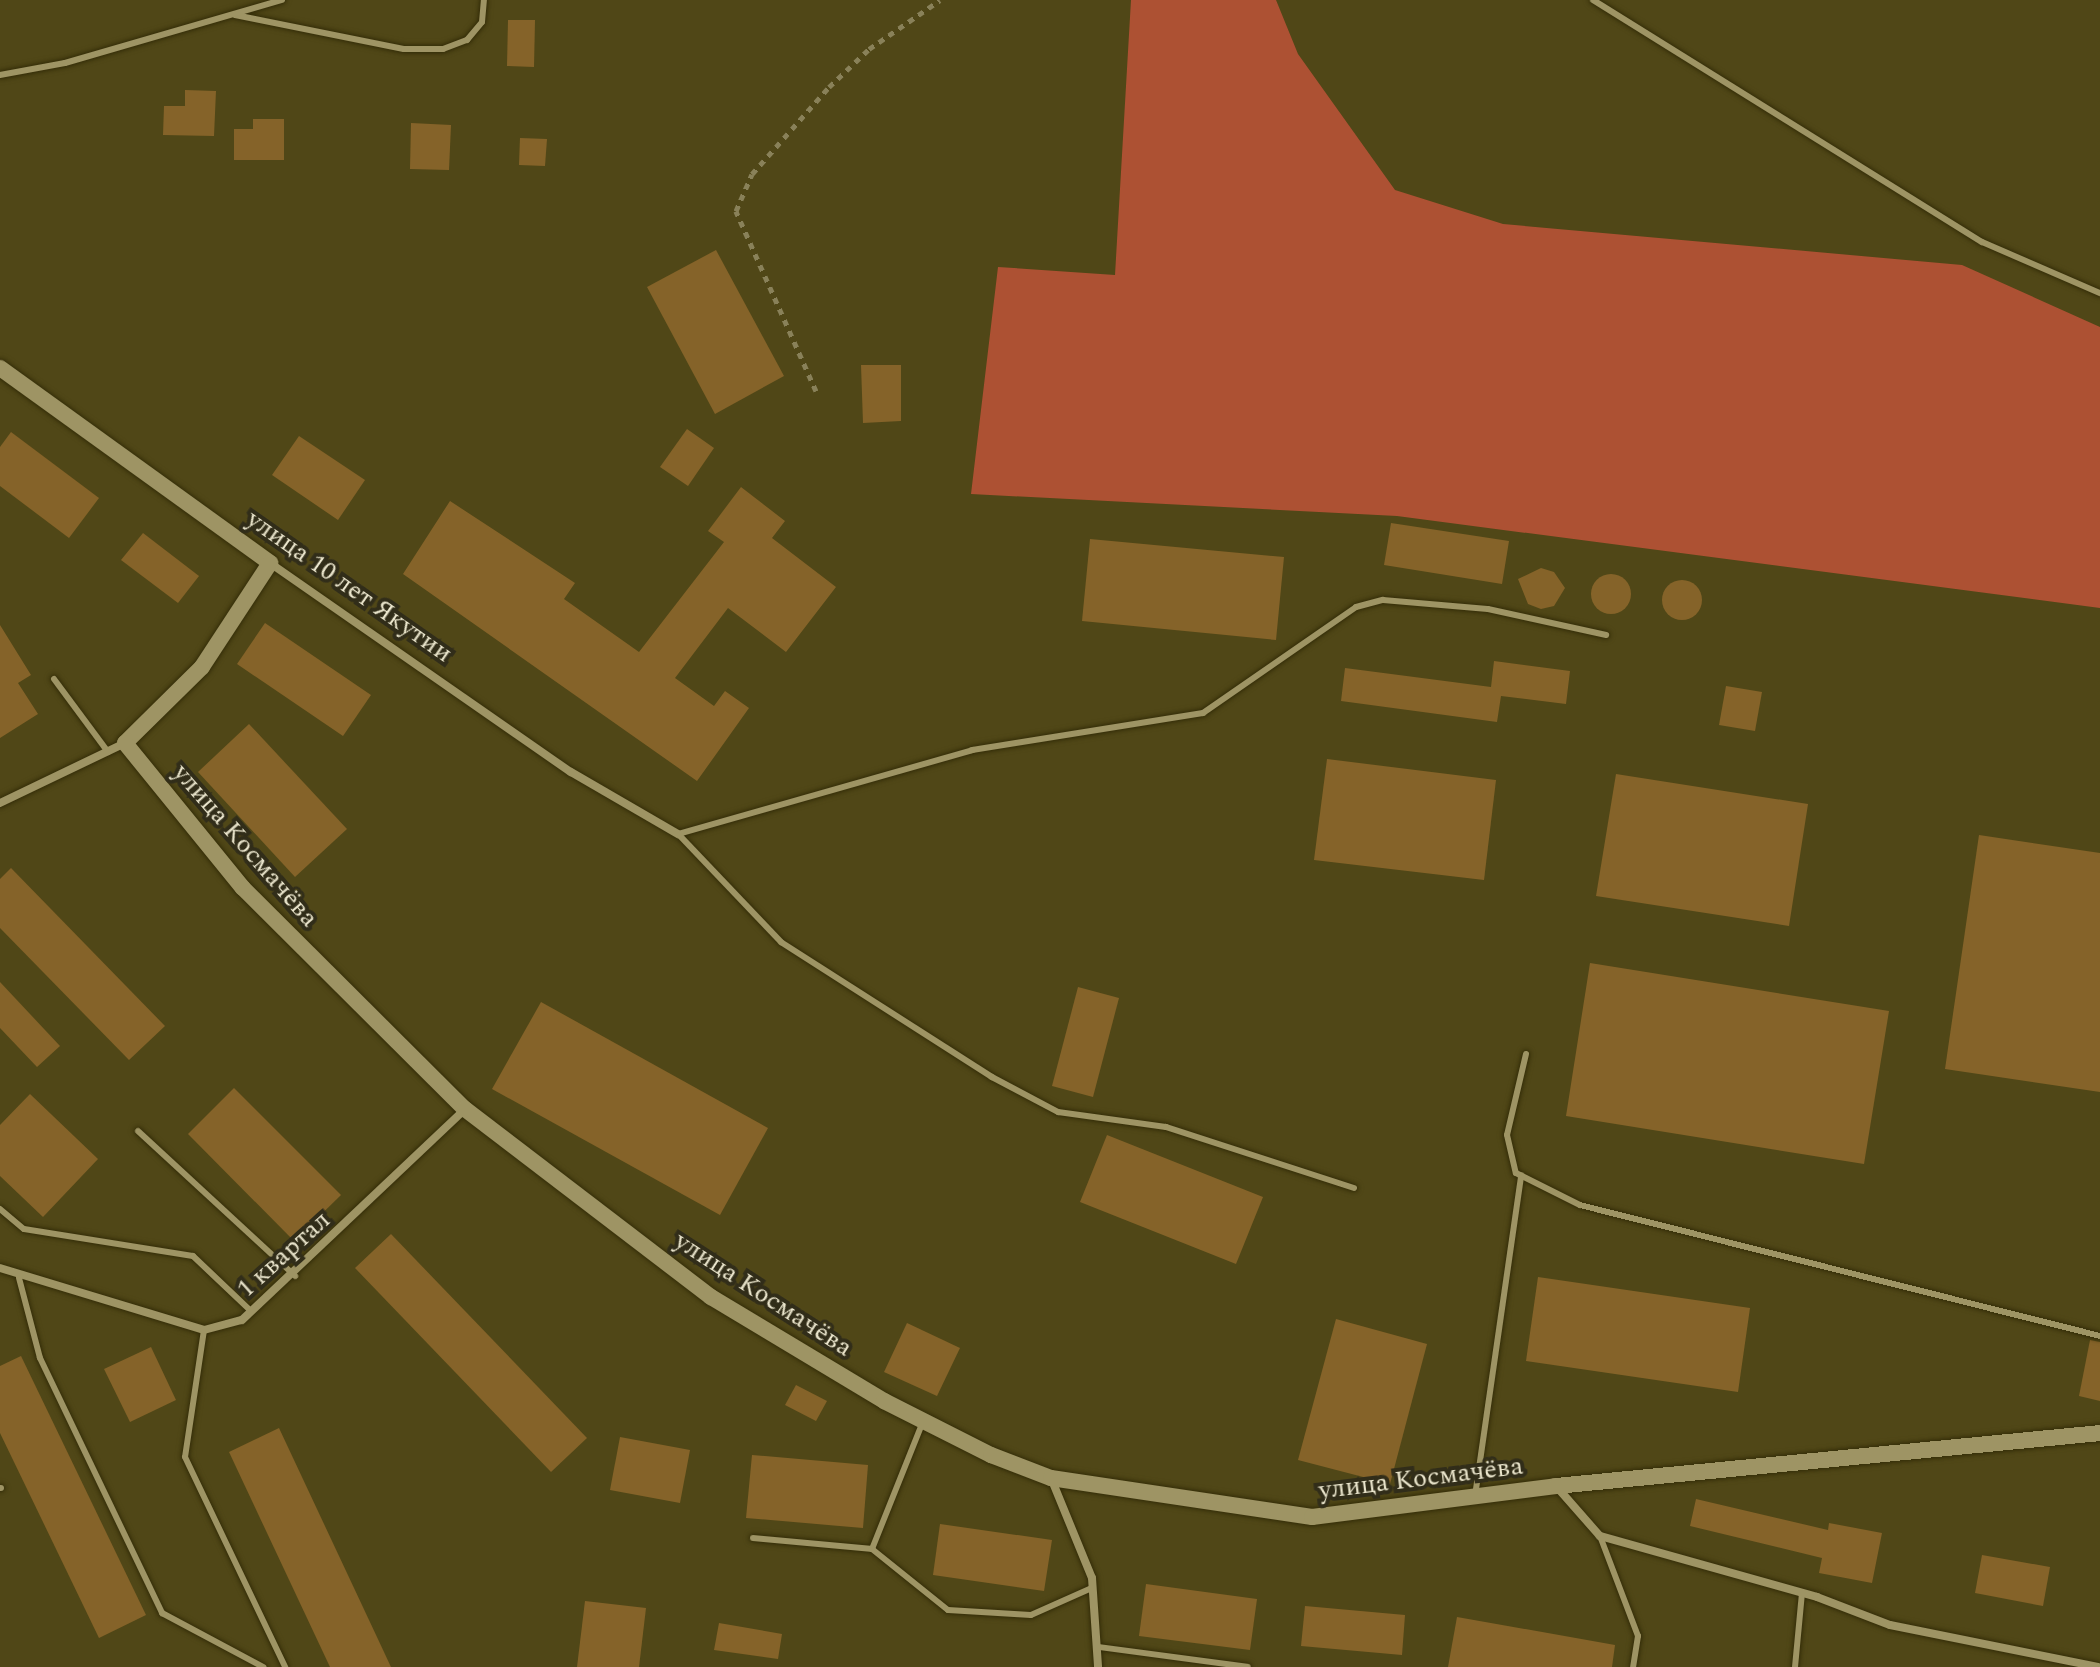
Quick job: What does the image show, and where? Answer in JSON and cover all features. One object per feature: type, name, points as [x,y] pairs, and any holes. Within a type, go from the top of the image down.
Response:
[{"type":"main road","name":"улица 10 лет Якутии","points":[[0,368],[270,563]]},
{"type":"main road","points":[[125,743],[202,667],[270,563]]},
{"type":"main road","name":"улица Космачёва","points":[[125,743],[243,888],[465,1109],[711,1297],[923,1420],[991,1455],[1051,1478],[1312,1517],[1556,1486],[2100,1433]]},
{"type":"street","name":"улица 10 лет Якутии","points":[[270,563],[571,772],[678,834]]},
{"type":"street","points":[[0,803],[125,743]]},
{"type":"street","name":"1 квартал","points":[[204,1330],[242,1320],[295,1276],[465,1109]]},
{"type":"street","points":[[0,1268],[19,1278],[204,1330]]},
{"type":"street","points":[[1051,1478],[1092,1588],[1099,1647],[1098,1667]]},
{"type":"street","name":"улица Космачёва","points":[[1556,1486],[1600,1536]]},
{"type":"street","points":[[1600,1536],[1802,1593],[1890,1625],[2098,1667]]},
{"type":"lane","points":[[0,75],[65,63],[282,0]]},
{"type":"lane","points":[[231,14],[404,49],[443,49],[467,40],[482,22],[484,0]]},
{"type":"lane","points":[[1593,0],[1982,242],[2100,293]]},
{"type":"lane","points":[[1354,1188],[1166,1127],[1058,1112],[992,1077],[781,942],[678,834],[972,750],[1203,713],[1356,607],[1383,600],[1488,609],[1606,635]]},
{"type":"lane","points":[[54,679],[108,752]]},
{"type":"lane","points":[[1475,1496],[1521,1175],[1507,1135],[1526,1054]]},
{"type":"lane","points":[[138,1131],[295,1276]]},
{"type":"lane","points":[[1521,1175],[1580,1205],[2100,1336]]},
{"type":"lane","points":[[0,1209],[24,1229],[193,1256],[251,1311]]},
{"type":"lane","points":[[19,1278],[40,1358],[162,1613],[263,1667]]},
{"type":"lane","points":[[204,1330],[185,1457],[285,1667]]},
{"type":"lane","points":[[872,1549],[923,1420]]},
{"type":"lane","points":[[1600,1536],[1638,1636],[1633,1667]]},
{"type":"lane","points":[[753,1538],[872,1549],[948,1610],[1031,1615],[1092,1588]]},
{"type":"lane","points":[[1795,1667],[1802,1593]]},
{"type":"lane","points":[[1099,1647],[1248,1667]]},
{"type":"path","points":[[816,391],[736,211],[752,174],[829,87],[869,49],[940,0]]},
{"type":"shaded area","points":[[1131,0],[1276,0],[1298,54],[1395,190],[1503,224],[1962,265],[2100,327],[2100,608],[1397,516],[971,494],[998,267],[1115,275]]},
{"type":"building","points":[[508,20],[535,20],[534,67],[507,66]]},
{"type":"building","points":[[185,90],[216,91],[214,136],[163,135],[164,106],[185,106]]},
{"type":"building","points":[[253,119],[284,119],[284,160],[234,160],[234,129],[253,129]]},
{"type":"building","points":[[411,123],[451,125],[449,170],[410,169]]},
{"type":"building","points":[[520,138],[547,139],[545,166],[519,165]]},
{"type":"building","points":[[716,250],[784,376],[715,414],[647,287]]},
{"type":"building","points":[[861,365],[901,365],[901,421],[863,423]]},
{"type":"building","points":[[687,429],[714,448],[688,486],[660,467]]},
{"type":"building","points":[[11,432],[99,498],[69,538],[0,486],[0,447]]},
{"type":"building","points":[[299,436],[365,480],[338,520],[272,475]]},
{"type":"building","points":[[741,487],[785,521],[772,538],[836,587],[786,652],[728,608],[675,678],[714,706],[725,691],[749,708],[697,781],[403,574],[450,501],[575,583],[564,599],[639,652],[724,542],[708,531]]},
{"type":"building","points":[[1391,523],[1509,541],[1502,584],[1384,565]]},
{"type":"building","points":[[143,533],[199,576],[178,603],[121,560]]},
{"type":"building","points":[[1090,539],[1284,557],[1276,640],[1082,621]]},
{"type":"building","points":[[1541,568],[1554,572],[1565,588],[1554,606],[1541,609],[1528,604],[1518,579]]},
{"type":"building","points":[[1611,574],[1625,580],[1631,594],[1625,608],[1611,614],[1597,608],[1591,594],[1597,580]]},
{"type":"building","points":[[1682,580],[1696,586],[1702,600],[1696,614],[1682,620],[1668,614],[1662,600],[1668,586]]},
{"type":"building","points":[[265,623],[371,695],[343,736],[237,664]]},
{"type":"building","points":[[0,625],[31,675],[18,683],[38,714],[0,738]]},
{"type":"building","points":[[1494,661],[1570,671],[1566,704],[1501,696],[1497,722],[1341,701],[1345,668],[1491,687]]},
{"type":"building","points":[[1726,686],[1762,692],[1755,731],[1719,725]]},
{"type":"building","points":[[249,724],[347,829],[295,877],[198,772]]},
{"type":"building","points":[[1327,759],[1496,780],[1484,880],[1314,860]]},
{"type":"building","points":[[1616,774],[1808,804],[1789,926],[1596,896]]},
{"type":"building","points":[[1979,835],[2100,853],[2100,1092],[1945,1069]]},
{"type":"building","points":[[11,868],[165,1026],[129,1060],[0,928],[0,879]]},
{"type":"building","points":[[1590,963],[1889,1011],[1864,1164],[1566,1116]]},
{"type":"building","points":[[0,982],[60,1046],[37,1067],[0,1028]]},
{"type":"building","points":[[1078,987],[1119,998],[1093,1097],[1052,1086]]},
{"type":"building","points":[[541,1002],[768,1128],[720,1215],[492,1089]]},
{"type":"building","points":[[234,1088],[341,1195],[294,1241],[188,1134]]},
{"type":"building","points":[[30,1094],[98,1159],[43,1217],[0,1176],[0,1125]]},
{"type":"building","points":[[1107,1135],[1263,1197],[1236,1264],[1080,1202]]},
{"type":"building","points":[[391,1234],[587,1438],[551,1472],[355,1268]]},
{"type":"building","points":[[1538,1277],[1750,1308],[1738,1392],[1526,1361]]},
{"type":"building","points":[[1336,1319],[1427,1344],[1390,1484],[1298,1460]]},
{"type":"building","points":[[907,1323],[960,1348],[937,1396],[884,1372]]},
{"type":"building","points":[[2090,1340],[2100,1342],[2100,1401],[2079,1396]]},
{"type":"building","points":[[151,1347],[176,1400],[130,1422],[104,1369]]},
{"type":"building","points":[[21,1356],[146,1615],[99,1638],[0,1433],[0,1366]]},
{"type":"building","points":[[796,1385],[827,1401],[816,1421],[785,1405]]},
{"type":"building","points":[[279,1428],[391,1667],[330,1667],[229,1452]]},
{"type":"building","points":[[620,1437],[690,1450],[680,1503],[610,1490]]},
{"type":"building","points":[[752,1455],[868,1465],[863,1528],[746,1518]]},
{"type":"building","points":[[1696,1499],[1828,1530],[1829,1523],[1882,1533],[1872,1583],[1819,1573],[1822,1558],[1690,1526]]},
{"type":"building","points":[[940,1524],[1052,1540],[1044,1591],[933,1575]]},
{"type":"building","points":[[1982,1555],[2050,1567],[2043,1606],[1975,1593]]},
{"type":"building","points":[[1146,1584],[1257,1599],[1250,1650],[1139,1636]]},
{"type":"building","points":[[585,1601],[646,1608],[639,1667],[577,1667]]},
{"type":"building","points":[[1305,1606],[1405,1615],[1402,1655],[1301,1646]]},
{"type":"building","points":[[1457,1617],[1615,1645],[1612,1667],[1448,1667]]},
{"type":"building","points":[[719,1623],[782,1634],[778,1659],[714,1650]]}]
